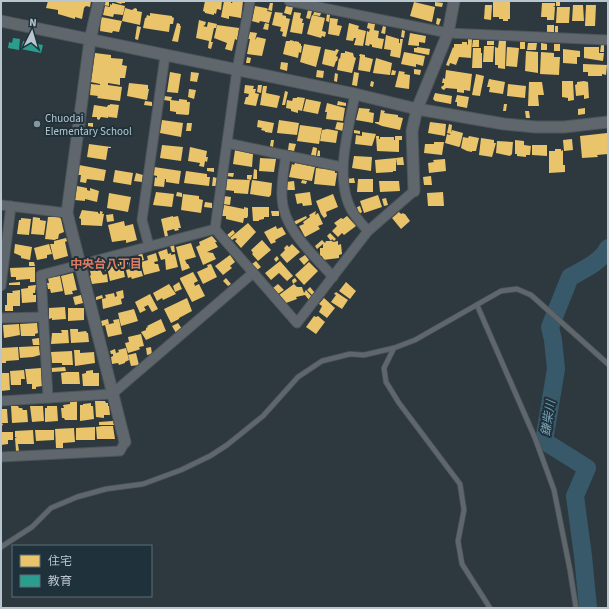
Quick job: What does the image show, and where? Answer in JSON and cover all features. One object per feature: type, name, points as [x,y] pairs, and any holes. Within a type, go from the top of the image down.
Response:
[{"type":"street","points":[[1,457],[120,451],[125,442],[67,213],[90,40],[98,1]]},
{"type":"street","points":[[250,1],[237,70],[215,229],[297,323],[368,231],[414,191],[412,131],[417,109],[448,33],[454,1]]},
{"type":"street","points":[[288,1],[448,33],[608,40]]},
{"type":"street","points":[[1,21],[355,94],[417,109],[504,124],[536,128],[564,127],[608,122]]},
{"type":"street","points":[[149,246],[142,220],[165,56]]},
{"type":"street","points":[[355,94],[342,167],[344,190],[351,209],[368,231]]},
{"type":"street","points":[[227,144],[342,167]]},
{"type":"street","points":[[286,155],[282,198],[286,217],[293,231],[333,277]]},
{"type":"street","points":[[1,205],[67,213]]},
{"type":"street","points":[[1,286],[11,206]]},
{"type":"street","points":[[48,398],[41,275],[215,229]]},
{"type":"street","points":[[1,401],[112,394],[253,273]]},
{"type":"street","points":[[1,318],[43,317]]},
{"type":"lane","points":[[1,546],[32,527],[51,508],[70,500],[106,489],[143,484],[181,470],[210,456],[227,445],[263,416],[298,377],[322,361],[350,354],[364,355],[394,348],[415,340],[501,291],[517,289],[531,295],[608,364]]},
{"type":"lane","points":[[477,305],[535,438],[554,490],[576,608]]},
{"type":"lane","points":[[394,348],[384,368],[386,382],[399,403],[460,484],[464,510],[458,541],[462,564],[490,608]]},
{"type":"building: 住宅","points":[[48,1],[91,1],[90,7],[86,6],[84,8],[82,19],[75,17],[75,19],[58,14],[58,10],[46,8]]},
{"type":"building: 住宅","points":[[104,1],[109,2],[109,6],[103,5]]},
{"type":"building: 住宅","points":[[125,1],[125,3],[121,4],[115,2]]},
{"type":"building: 住宅","points":[[205,1],[222,1],[221,10],[217,9],[216,14],[214,13],[214,15],[205,13],[203,11]]},
{"type":"building: 住宅","points":[[224,1],[231,1],[232,3],[233,1],[243,1],[241,18],[229,16],[229,19],[221,17]]},
{"type":"building: 住宅","points":[[493,1],[510,1],[510,19],[508,19],[508,21],[503,21],[503,19],[499,19],[499,17],[493,17]]},
{"type":"building: 住宅","points":[[414,2],[435,7],[432,22],[410,16]]},
{"type":"building: 住宅","points":[[435,2],[443,3],[442,7],[435,6]]},
{"type":"building: 住宅","points":[[556,2],[560,2],[560,6],[556,6]]},
{"type":"building: 住宅","points":[[112,3],[125,6],[123,15],[114,14],[113,17],[103,15],[105,6],[110,7],[110,4],[112,5]]},
{"type":"building: 住宅","points":[[270,3],[273,3],[272,11],[268,10]]},
{"type":"building: 住宅","points":[[542,3],[555,3],[555,6],[553,6],[555,7],[554,20],[547,20],[547,17],[541,17]]},
{"type":"building: 住宅","points":[[485,5],[492,5],[491,20],[484,19]]},
{"type":"building: 住宅","points":[[573,5],[583,5],[584,21],[572,21]]},
{"type":"building: 住宅","points":[[586,5],[596,5],[595,26],[585,26]]},
{"type":"building: 住宅","points":[[255,6],[266,8],[268,9],[267,11],[272,12],[269,23],[252,21]]},
{"type":"building: 住宅","points":[[286,6],[293,7],[291,15],[284,13]]},
{"type":"building: 住宅","points":[[557,7],[570,7],[569,23],[556,23]]},
{"type":"building: 住宅","points":[[125,8],[132,10],[135,8],[137,11],[142,12],[140,25],[122,21]]},
{"type":"building: 住宅","points":[[308,10],[312,11],[310,19],[306,18]]},
{"type":"building: 住宅","points":[[275,12],[283,13],[282,15],[290,19],[286,37],[282,36],[283,32],[280,31],[281,27],[272,25]]},
{"type":"building: 住宅","points":[[294,12],[301,13],[300,18],[303,19],[302,23],[304,23],[302,34],[290,32]]},
{"type":"building: 住宅","points":[[314,12],[321,13],[320,16],[313,15]]},
{"type":"building: 住宅","points":[[150,13],[172,16],[174,18],[173,24],[170,24],[169,32],[143,28],[145,18],[147,15],[150,16]]},
{"type":"building: 住宅","points":[[327,14],[330,15],[329,22],[326,21]]},
{"type":"building: 住宅","points":[[312,15],[325,18],[322,31],[326,32],[325,37],[322,36],[321,38],[307,34]]},
{"type":"building: 住宅","points":[[101,17],[122,21],[119,32],[113,31],[112,33],[100,31]]},
{"type":"building: 住宅","points":[[330,18],[338,19],[337,25],[342,26],[339,36],[328,34]]},
{"type":"building: 住宅","points":[[437,18],[441,19],[439,25],[436,24]]},
{"type":"building: 住宅","points":[[199,20],[206,22],[203,26],[207,27],[208,22],[217,24],[216,28],[214,28],[211,49],[208,48],[209,41],[196,38]]},
{"type":"building: 住宅","points":[[177,23],[181,26],[178,42],[172,41]]},
{"type":"building: 住宅","points":[[265,23],[269,24],[268,30],[263,29]]},
{"type":"building: 住宅","points":[[349,23],[359,26],[358,29],[366,31],[363,46],[354,45],[356,38],[354,38],[353,41],[346,40]]},
{"type":"building: 住宅","points":[[368,23],[375,24],[374,30],[379,31],[378,38],[384,39],[382,49],[372,47],[370,44],[369,46],[365,45],[367,31],[369,32],[370,29],[367,28]]},
{"type":"building: 住宅","points":[[217,25],[239,28],[237,40],[235,39],[232,51],[225,49],[227,43],[214,38]]},
{"type":"building: 住宅","points":[[547,25],[554,25],[554,33],[547,33]]},
{"type":"building: 住宅","points":[[137,26],[141,27],[138,40],[135,39]]},
{"type":"building: 住宅","points":[[383,26],[386,27],[385,34],[381,33]]},
{"type":"building: 住宅","points":[[555,26],[558,26],[558,33],[555,33]]},
{"type":"building: 住宅","points":[[402,30],[405,31],[404,38],[401,37]]},
{"type":"building: 住宅","points":[[250,32],[257,33],[255,40],[257,37],[266,39],[262,56],[247,54]]},
{"type":"building: 住宅","points":[[410,33],[426,36],[425,43],[419,42],[419,46],[408,45]]},
{"type":"building: 住宅","points":[[386,35],[399,39],[399,43],[400,39],[403,39],[400,58],[390,56],[391,50],[384,49]]},
{"type":"building: 住宅","points":[[468,39],[472,39],[471,58],[459,57],[456,65],[450,63],[449,66],[446,65],[453,47],[454,48],[454,44],[462,44],[462,42],[467,42],[467,45]]},
{"type":"building: 住宅","points":[[290,40],[299,42],[302,46],[301,53],[299,52],[298,58],[283,54],[286,41]]},
{"type":"building: 住宅","points":[[473,40],[479,40],[479,47],[472,47]]},
{"type":"building: 住宅","points":[[499,40],[506,41],[505,69],[498,68],[498,65],[495,65],[495,47],[498,48]]},
{"type":"building: 住宅","points":[[487,41],[494,41],[494,45],[487,45]]},
{"type":"building: 住宅","points":[[520,42],[525,42],[525,49],[520,49]]},
{"type":"building: 住宅","points":[[528,43],[537,43],[536,50],[527,50]]},
{"type":"building: 住宅","points":[[541,43],[547,44],[547,50],[541,50]]},
{"type":"building: 住宅","points":[[304,44],[321,47],[316,67],[300,62]]},
{"type":"building: 住宅","points":[[554,44],[560,44],[560,51],[554,51]]},
{"type":"building: 住宅","points":[[601,45],[604,45],[604,52],[600,52]]},
{"type":"building: 住宅","points":[[484,46],[494,46],[493,62],[483,62]]},
{"type":"building: 住宅","points":[[507,47],[519,48],[517,67],[506,66]]},
{"type":"building: 住宅","points":[[584,47],[599,47],[599,53],[604,53],[603,61],[584,58]]},
{"type":"building: 住宅","points":[[414,48],[430,49],[429,55],[414,52]]},
{"type":"building: 住宅","points":[[473,48],[481,48],[482,68],[472,68]]},
{"type":"building: 住宅","points":[[325,49],[335,51],[336,49],[339,50],[334,67],[322,64]]},
{"type":"building: 住宅","points":[[563,49],[580,51],[580,57],[577,57],[577,64],[563,63]]},
{"type":"building: 住宅","points":[[345,51],[353,53],[354,57],[356,58],[352,73],[337,70],[341,53],[345,53]]},
{"type":"building: 住宅","points":[[526,51],[538,52],[538,73],[525,71]]},
{"type":"building: 住宅","points":[[404,52],[425,56],[423,66],[416,64],[416,67],[401,64]]},
{"type":"building: 住宅","points":[[541,52],[554,53],[554,57],[560,57],[559,75],[540,74]]},
{"type":"building: 住宅","points":[[95,53],[111,55],[111,58],[123,59],[122,65],[127,66],[125,78],[120,78],[120,85],[108,83],[108,85],[122,87],[120,101],[97,98],[98,96],[90,95],[91,84],[100,85],[91,82]]},
{"type":"building: 住宅","points":[[360,54],[373,59],[370,72],[358,70]]},
{"type":"building: 住宅","points":[[247,57],[251,58],[250,63],[246,63]]},
{"type":"building: 住宅","points":[[376,58],[392,63],[390,75],[373,73]]},
{"type":"building: 住宅","points":[[281,62],[288,63],[287,71],[280,69]]},
{"type":"building: 住宅","points":[[583,64],[607,65],[606,75],[602,74],[602,76],[588,76],[588,72],[583,72]]},
{"type":"building: 住宅","points":[[414,69],[421,70],[420,75],[414,74]]},
{"type":"building: 住宅","points":[[317,70],[324,71],[323,78],[316,77]]},
{"type":"building: 住宅","points":[[392,70],[396,71],[395,75],[391,75]]},
{"type":"building: 住宅","points":[[446,70],[472,74],[470,91],[464,90],[464,93],[457,92],[457,89],[442,89],[441,87],[444,85],[444,83],[442,83],[443,78],[445,79]]},
{"type":"building: 住宅","points":[[399,71],[410,75],[409,89],[395,87]]},
{"type":"building: 住宅","points":[[170,72],[181,74],[178,93],[167,92]]},
{"type":"building: 住宅","points":[[191,72],[199,73],[197,82],[190,81]]},
{"type":"building: 住宅","points":[[354,72],[359,73],[357,86],[352,85]]},
{"type":"building: 住宅","points":[[335,73],[338,74],[337,82],[334,81]]},
{"type":"building: 住宅","points":[[476,74],[484,76],[480,96],[472,95]]},
{"type":"building: 住宅","points":[[489,79],[505,82],[503,94],[489,92],[490,87],[487,87]]},
{"type":"building: 住宅","points":[[371,81],[374,82],[373,87],[370,86]]},
{"type":"building: 住宅","points":[[562,81],[573,81],[574,100],[568,101],[568,98],[562,97]]},
{"type":"building: 住宅","points":[[529,82],[542,82],[544,95],[538,95],[539,106],[528,106]]},
{"type":"building: 住宅","points":[[577,82],[588,82],[589,98],[584,99],[584,95],[576,96],[575,85]]},
{"type":"building: 住宅","points":[[129,83],[148,85],[149,89],[147,100],[127,96]]},
{"type":"building: 住宅","points":[[508,84],[526,86],[525,98],[507,96]]},
{"type":"building: 住宅","points":[[245,85],[254,86],[253,89],[256,89],[255,93],[259,94],[256,106],[244,104],[246,97],[248,97],[249,94],[244,93]]},
{"type":"building: 住宅","points":[[258,85],[262,85],[261,93],[257,92]]},
{"type":"building: 住宅","points":[[263,86],[267,86],[266,93],[280,96],[277,108],[260,105]]},
{"type":"building: 住宅","points":[[189,89],[196,90],[194,99],[188,97]]},
{"type":"building: 住宅","points":[[285,91],[288,92],[285,105],[282,105]]},
{"type":"building: 住宅","points":[[435,93],[452,96],[451,104],[435,101],[433,99]]},
{"type":"building: 住宅","points":[[457,95],[469,97],[467,108],[457,106],[457,102],[455,102]]},
{"type":"building: 住宅","points":[[164,96],[172,97],[171,100],[179,101],[179,99],[190,102],[189,114],[176,114],[176,112],[170,111],[170,101],[164,100]]},
{"type":"building: 住宅","points":[[293,98],[305,98],[302,111],[298,110],[298,113],[286,108],[287,100],[292,101]]},
{"type":"building: 住宅","points":[[306,99],[321,102],[318,114],[303,111]]},
{"type":"building: 住宅","points":[[145,101],[152,102],[152,106],[144,105]]},
{"type":"building: 住宅","points":[[338,101],[346,103],[346,106],[337,105]]},
{"type":"building: 住宅","points":[[327,103],[345,108],[343,121],[326,119],[327,112],[325,112]]},
{"type":"building: 住宅","points":[[110,104],[119,105],[117,118],[109,116],[108,118],[101,117],[99,120],[97,117],[92,117],[94,105],[107,107]]},
{"type":"building: 住宅","points":[[504,104],[507,104],[506,111],[503,111]]},
{"type":"building: 住宅","points":[[359,108],[370,109],[369,112],[374,113],[373,123],[356,120]]},
{"type":"building: 住宅","points":[[585,108],[585,114],[578,115],[578,109]]},
{"type":"building: 住宅","points":[[381,110],[385,111],[384,113],[398,115],[398,117],[403,118],[400,130],[375,123],[379,122]]},
{"type":"building: 住宅","points":[[525,111],[529,111],[530,118],[526,118]]},
{"type":"building: 住宅","points":[[162,120],[183,123],[181,137],[160,133]]},
{"type":"building: 住宅","points":[[258,120],[274,123],[272,133],[265,132],[261,130],[262,128],[257,127]]},
{"type":"building: 住宅","points":[[279,120],[299,123],[297,135],[277,133]]},
{"type":"building: 住宅","points":[[337,122],[344,123],[343,131],[335,129]]},
{"type":"building: 住宅","points":[[430,122],[446,124],[445,136],[428,133]]},
{"type":"building: 住宅","points":[[88,123],[93,123],[93,127],[88,126]]},
{"type":"building: 住宅","points":[[187,123],[192,123],[191,131],[186,131]]},
{"type":"building: 住宅","points":[[449,124],[452,125],[451,134],[447,133]]},
{"type":"building: 住宅","points":[[300,125],[322,128],[319,144],[297,141]]},
{"type":"building: 住宅","points":[[327,129],[338,131],[336,143],[320,141],[322,130]]},
{"type":"building: 住宅","points":[[354,130],[360,131],[360,134],[354,133]]},
{"type":"building: 住宅","points":[[452,130],[463,133],[459,147],[445,143],[447,134],[450,135]]},
{"type":"building: 住宅","points":[[362,132],[376,134],[372,146],[355,144],[356,135],[362,136]]},
{"type":"building: 住宅","points":[[607,133],[608,154],[597,155],[598,157],[582,158],[580,136]]},
{"type":"building: 住宅","points":[[376,136],[379,136],[379,139],[380,137],[394,137],[395,140],[395,136],[402,136],[402,140],[399,140],[399,152],[377,151]]},
{"type":"building: 住宅","points":[[469,136],[479,138],[476,151],[467,151],[461,148],[463,137],[468,138]]},
{"type":"building: 住宅","points":[[481,138],[494,140],[494,143],[496,143],[492,157],[479,155]]},
{"type":"building: 住宅","points":[[572,139],[573,150],[564,151],[563,140]]},
{"type":"building: 住宅","points":[[271,140],[274,140],[273,147],[270,146]]},
{"type":"building: 住宅","points":[[515,140],[524,141],[524,145],[531,146],[530,155],[526,155],[526,157],[517,156],[517,154],[515,154]]},
{"type":"building: 住宅","points":[[497,141],[513,142],[512,154],[510,156],[496,153]]},
{"type":"building: 住宅","points":[[434,142],[444,142],[442,155],[424,153],[425,144],[434,144]]},
{"type":"building: 住宅","points":[[289,143],[296,144],[294,151],[288,150]]},
{"type":"building: 住宅","points":[[89,144],[111,147],[108,148],[106,160],[87,157]]},
{"type":"building: 住宅","points":[[162,145],[183,147],[181,161],[160,158]]},
{"type":"building: 住宅","points":[[532,145],[547,145],[547,156],[532,155]]},
{"type":"building: 住宅","points":[[190,147],[207,151],[206,157],[208,157],[207,162],[205,161],[204,167],[199,166],[200,163],[188,161]]},
{"type":"building: 住宅","points":[[313,147],[317,148],[316,156],[311,155]]},
{"type":"building: 住宅","points":[[555,149],[561,149],[561,151],[563,150],[563,165],[565,165],[565,172],[549,173],[549,151],[555,151]]},
{"type":"building: 住宅","points":[[235,150],[253,154],[252,167],[233,164]]},
{"type":"building: 住宅","points":[[318,150],[320,151],[320,156],[317,156]]},
{"type":"building: 住宅","points":[[354,156],[372,157],[371,171],[352,168]]},
{"type":"building: 住宅","points":[[403,157],[404,165],[397,165],[396,158]]},
{"type":"building: 住宅","points":[[260,158],[276,159],[274,172],[259,171]]},
{"type":"building: 住宅","points":[[396,158],[396,171],[376,173],[375,160]]},
{"type":"building: 住宅","points":[[445,159],[446,171],[429,173],[428,163],[434,162],[433,160]]},
{"type":"building: 住宅","points":[[295,163],[315,167],[312,181],[289,177],[292,164],[294,165]]},
{"type":"building: 住宅","points":[[79,165],[106,170],[104,181],[87,179],[86,183],[80,182],[81,175],[77,175]]},
{"type":"building: 住宅","points":[[154,167],[181,171],[179,184],[166,182],[165,179],[164,187],[154,186],[155,177],[157,178],[157,176],[153,175]]},
{"type":"building: 住宅","points":[[207,168],[214,168],[214,172],[207,171]]},
{"type":"building: 住宅","points":[[316,168],[335,170],[335,173],[337,173],[335,186],[314,184]]},
{"type":"building: 住宅","points":[[254,169],[257,170],[257,179],[253,179]]},
{"type":"building: 住宅","points":[[115,170],[133,173],[131,185],[113,182]]},
{"type":"building: 住宅","points":[[186,171],[207,174],[207,177],[210,177],[209,186],[184,183]]},
{"type":"building: 住宅","points":[[136,173],[143,175],[142,182],[134,181]]},
{"type":"building: 住宅","points":[[228,173],[234,173],[233,177],[227,176]]},
{"type":"building: 住宅","points":[[247,175],[252,175],[251,180],[247,179]]},
{"type":"building: 住宅","points":[[431,176],[432,185],[424,185],[423,177]]},
{"type":"building: 住宅","points":[[213,177],[217,178],[216,186],[212,186]]},
{"type":"building: 住宅","points":[[354,178],[355,183],[348,183],[347,179]]},
{"type":"building: 住宅","points":[[227,179],[250,180],[248,194],[234,193],[234,191],[226,190]]},
{"type":"building: 住宅","points":[[358,179],[373,179],[373,192],[357,192]]},
{"type":"building: 住宅","points":[[252,180],[272,183],[271,195],[269,197],[250,194]]},
{"type":"building: 住宅","points":[[302,180],[307,181],[306,184],[301,183]]},
{"type":"building: 住宅","points":[[294,181],[295,190],[287,190],[286,182]]},
{"type":"building: 住宅","points":[[379,181],[399,181],[400,191],[380,192]]},
{"type":"building: 住宅","points":[[77,186],[87,188],[87,190],[90,191],[90,188],[99,191],[97,202],[85,199],[85,201],[75,200]]},
{"type":"building: 住宅","points":[[156,192],[174,194],[172,207],[153,205]]},
{"type":"building: 住宅","points":[[177,192],[182,193],[182,197],[176,196]]},
{"type":"building: 住宅","points":[[310,192],[312,205],[303,206],[302,203],[297,204],[295,194]]},
{"type":"building: 住宅","points":[[443,192],[444,206],[428,206],[427,193]]},
{"type":"building: 住宅","points":[[109,193],[131,197],[128,212],[107,208]]},
{"type":"building: 住宅","points":[[183,194],[199,196],[199,199],[203,200],[201,213],[181,210]]},
{"type":"building: 住宅","points":[[333,194],[338,207],[326,212],[327,216],[324,218],[316,201]]},
{"type":"building: 住宅","points":[[378,195],[382,207],[364,213],[360,201]]},
{"type":"building: 住宅","points":[[224,196],[231,197],[230,205],[223,204]]},
{"type":"building: 住宅","points":[[386,198],[388,205],[384,206],[382,199]]},
{"type":"building: 住宅","points":[[205,202],[212,203],[212,208],[204,207]]},
{"type":"building: 住宅","points":[[224,205],[244,209],[244,207],[248,208],[247,218],[244,218],[243,223],[226,219],[226,216],[222,216]]},
{"type":"building: 住宅","points":[[360,206],[362,212],[359,214],[357,207]]},
{"type":"building: 住宅","points":[[252,207],[269,207],[269,217],[264,217],[264,219],[259,221],[253,221]]},
{"type":"building: 住宅","points":[[82,210],[98,212],[100,214],[100,211],[103,212],[102,226],[81,225],[81,219],[79,218]]},
{"type":"building: 住宅","points":[[271,211],[279,211],[279,216],[272,216]]},
{"type":"building: 住宅","points":[[316,211],[315,215],[318,213],[323,224],[318,226],[320,229],[305,237],[299,226],[304,224],[303,222],[310,217],[309,215]]},
{"type":"building: 住宅","points":[[399,212],[401,214],[405,214],[410,221],[401,229],[392,218]]},
{"type":"building: 住宅","points":[[113,214],[114,221],[107,222],[106,215]]},
{"type":"building: 住宅","points":[[178,216],[181,228],[178,228],[179,230],[175,231],[174,229],[167,231],[168,236],[165,237],[161,219]]},
{"type":"building: 住宅","points":[[306,216],[307,218],[295,225],[293,222]]},
{"type":"building: 住宅","points":[[347,216],[356,226],[344,235],[342,233],[338,237],[332,231],[337,226],[334,223]]},
{"type":"building: 住宅","points":[[33,217],[46,221],[44,235],[31,234]]},
{"type":"building: 住宅","points":[[48,217],[59,217],[61,219],[64,232],[59,234],[58,239],[45,239]]},
{"type":"building: 住宅","points":[[21,218],[31,219],[29,235],[17,234],[19,220],[21,220]]},
{"type":"building: 住宅","points":[[124,221],[125,226],[133,224],[137,240],[126,243],[126,240],[112,242],[108,225]]},
{"type":"building: 住宅","points":[[248,223],[256,232],[241,248],[235,241],[237,239],[235,238],[232,240],[230,238]]},
{"type":"building: 住宅","points":[[276,226],[277,229],[282,227],[286,234],[271,244],[264,232]]},
{"type":"building: 住宅","points":[[233,230],[235,233],[229,238],[227,235]]},
{"type":"building: 住宅","points":[[330,233],[336,239],[334,241],[332,239],[331,241],[327,236]]},
{"type":"building: 住宅","points":[[212,236],[217,242],[215,242],[218,247],[207,252],[213,253],[216,259],[203,265],[196,247],[200,245],[199,242]]},
{"type":"building: 住宅","points":[[66,238],[67,241],[65,242],[68,256],[54,260],[50,244],[54,244],[54,241]]},
{"type":"building: 住宅","points":[[262,240],[271,250],[258,261],[252,254],[253,253],[251,250]]},
{"type":"building: 住宅","points":[[322,240],[325,243],[326,241],[338,241],[338,245],[341,244],[342,254],[339,255],[339,258],[323,260],[322,256],[320,256],[320,248],[323,248],[323,244],[317,249],[315,246]]},
{"type":"building: 住宅","points":[[191,243],[196,257],[185,260],[190,268],[182,271],[176,247]]},
{"type":"building: 住宅","points":[[15,244],[32,247],[30,260],[21,258],[21,256],[14,253]]},
{"type":"building: 住宅","points":[[49,244],[52,254],[47,255],[47,258],[37,260],[34,248]]},
{"type":"building: 住宅","points":[[292,244],[300,252],[287,263],[280,255],[285,250],[284,248],[287,245],[289,247]]},
{"type":"building: 住宅","points":[[174,245],[175,252],[172,252],[170,246]]},
{"type":"building: 住宅","points":[[167,249],[168,254],[175,254],[178,267],[166,270],[165,259],[161,260],[158,252]]},
{"type":"building: 住宅","points":[[142,253],[144,260],[140,261],[138,254]]},
{"type":"building: 住宅","points":[[156,253],[158,261],[154,262],[155,264],[158,264],[160,271],[144,275],[141,262],[148,260],[147,256]]},
{"type":"building: 住宅","points":[[230,255],[235,262],[230,266],[232,268],[223,275],[215,266]]},
{"type":"building: 住宅","points":[[305,255],[309,260],[304,265],[299,259]]},
{"type":"building: 住宅","points":[[277,256],[279,259],[276,262],[274,259]]},
{"type":"building: 住宅","points":[[126,257],[128,264],[121,267],[119,260]]},
{"type":"building: 住宅","points":[[138,260],[143,276],[132,279],[131,277],[128,278],[126,270],[130,269],[129,263]]},
{"type":"building: 住宅","points":[[256,261],[261,267],[257,270],[252,264]]},
{"type":"building: 住宅","points":[[280,261],[293,276],[287,281],[279,273],[271,280],[265,273]]},
{"type":"building: 住宅","points":[[29,262],[34,262],[35,266],[29,266]]},
{"type":"building: 住宅","points":[[309,262],[318,271],[304,285],[295,275]]},
{"type":"building: 住宅","points":[[105,264],[106,271],[103,271],[101,265]]},
{"type":"building: 住宅","points":[[119,264],[120,268],[123,267],[125,277],[110,281],[107,267]]},
{"type":"building: 住宅","points":[[211,264],[217,277],[203,284],[197,272]]},
{"type":"building: 住宅","points":[[35,267],[35,282],[30,282],[30,279],[16,280],[16,277],[11,277],[10,268]]},
{"type":"building: 住宅","points":[[100,269],[103,275],[107,274],[108,282],[92,284],[90,271]]},
{"type":"building: 住宅","points":[[193,272],[198,281],[194,283],[195,286],[199,284],[205,296],[192,302],[180,278]]},
{"type":"building: 住宅","points":[[73,273],[77,290],[72,291],[73,294],[65,295],[61,276]]},
{"type":"building: 住宅","points":[[60,276],[63,291],[51,293],[50,289],[48,289],[48,278]]},
{"type":"building: 住宅","points":[[226,278],[231,284],[228,286],[223,281]]},
{"type":"building: 住宅","points":[[295,278],[297,281],[293,284],[292,280]]},
{"type":"building: 住宅","points":[[20,282],[20,285],[9,285],[9,283]]},
{"type":"building: 住宅","points":[[179,282],[182,289],[175,292],[173,286]]},
{"type":"building: 住宅","points":[[346,282],[356,291],[350,299],[339,291]]},
{"type":"building: 住宅","points":[[169,284],[176,294],[157,301],[153,293]]},
{"type":"building: 住宅","points":[[278,284],[284,290],[278,294],[273,288]]},
{"type":"building: 住宅","points":[[294,284],[297,287],[302,287],[304,293],[306,290],[312,297],[309,300],[305,295],[296,297],[297,299],[286,303],[279,295]]},
{"type":"building: 住宅","points":[[36,285],[35,293],[33,293],[33,295],[36,295],[36,302],[22,303],[21,289]]},
{"type":"building: 住宅","points":[[310,287],[315,293],[313,296],[307,290]]},
{"type":"building: 住宅","points":[[20,290],[20,306],[13,306],[13,311],[5,311],[5,305],[7,305],[7,293],[13,293],[12,291]]},
{"type":"building: 住宅","points":[[123,290],[124,298],[121,299],[122,304],[103,309],[102,299],[106,298],[105,295],[114,293],[115,297],[117,296],[116,292]]},
{"type":"building: 住宅","points":[[336,292],[348,300],[342,309],[331,302],[336,295],[334,294]]},
{"type":"building: 住宅","points":[[150,294],[158,309],[152,312],[148,305],[144,307],[146,310],[140,313],[135,302]]},
{"type":"building: 住宅","points":[[81,295],[83,303],[75,305],[73,297]]},
{"type":"building: 住宅","points":[[102,295],[103,298],[96,300],[96,297]]},
{"type":"building: 住宅","points":[[187,298],[192,311],[171,323],[164,309]]},
{"type":"building: 住宅","points":[[324,298],[335,308],[327,318],[319,312],[322,306],[319,304]]},
{"type":"building: 住宅","points":[[65,307],[66,319],[49,319],[49,308]]},
{"type":"building: 住宅","points":[[68,308],[84,308],[84,320],[68,321]]},
{"type":"building: 住宅","points":[[134,309],[138,321],[121,326],[118,313]]},
{"type":"building: 住宅","points":[[314,316],[318,316],[325,322],[316,334],[306,327]]},
{"type":"building: 住宅","points":[[108,319],[109,324],[102,326],[101,321]]},
{"type":"building: 住宅","points":[[119,319],[122,334],[108,337],[105,325],[114,323],[113,320]]},
{"type":"building: 住宅","points":[[161,319],[166,331],[146,340],[141,332],[146,330],[148,327],[147,326]]},
{"type":"building: 住宅","points":[[37,323],[38,333],[35,334],[35,336],[21,336],[20,324]]},
{"type":"building: 住宅","points":[[178,323],[182,329],[176,333],[172,326]]},
{"type":"building: 住宅","points":[[19,324],[20,335],[4,338],[3,325]]},
{"type":"building: 住宅","points":[[70,329],[78,329],[78,332],[86,331],[88,333],[89,342],[71,343]]},
{"type":"building: 住宅","points":[[61,330],[68,330],[69,343],[51,344],[52,333],[62,333]]},
{"type":"building: 住宅","points":[[141,334],[144,346],[139,347],[140,349],[138,350],[128,353],[125,343],[129,342],[128,337]]},
{"type":"building: 住宅","points":[[39,338],[40,345],[33,345],[32,339]]},
{"type":"building: 住宅","points":[[39,346],[40,355],[20,358],[19,347]]},
{"type":"building: 住宅","points":[[18,347],[19,360],[1,363],[1,348]]},
{"type":"building: 住宅","points":[[151,347],[152,354],[147,355],[146,348]]},
{"type":"building: 住宅","points":[[126,348],[129,360],[119,365],[118,363],[112,364],[111,357],[113,354],[111,354],[110,351],[115,349],[116,353],[119,352],[118,350]]},
{"type":"building: 住宅","points":[[74,350],[80,350],[80,353],[94,352],[95,363],[75,366]]},
{"type":"building: 住宅","points":[[72,351],[73,365],[52,363],[51,352]]},
{"type":"building: 住宅","points":[[136,353],[139,365],[131,366],[128,355]]},
{"type":"building: 住宅","points":[[65,367],[66,371],[52,372],[51,368]]},
{"type":"building: 住宅","points":[[41,368],[42,386],[32,389],[32,384],[27,384],[25,369]]},
{"type":"building: 住宅","points":[[24,370],[25,379],[21,379],[21,385],[11,385],[10,371]]},
{"type":"building: 住宅","points":[[93,370],[93,373],[99,373],[99,386],[83,386],[82,374],[86,373],[86,371]]},
{"type":"building: 住宅","points":[[79,372],[80,384],[62,384],[61,373]]},
{"type":"building: 住宅","points":[[1,373],[9,373],[10,390],[1,391]]},
{"type":"building: 住宅","points":[[77,401],[77,420],[65,420],[62,418],[61,408],[64,408],[63,405]]},
{"type":"building: 住宅","points":[[95,401],[105,401],[108,403],[110,415],[104,415],[104,418],[96,417]]},
{"type":"building: 住宅","points":[[91,403],[91,406],[93,406],[94,419],[80,421],[80,405]]},
{"type":"building: 住宅","points":[[11,406],[18,406],[23,410],[27,410],[28,422],[12,423]]},
{"type":"building: 住宅","points":[[30,406],[43,406],[44,421],[32,422]]},
{"type":"building: 住宅","points":[[47,406],[57,406],[58,421],[45,422],[45,408],[47,408]]},
{"type":"building: 住宅","points":[[1,409],[7,409],[8,423],[2,423],[3,425],[1,426]]},
{"type":"building: 住宅","points":[[113,421],[114,425],[99,425],[99,422]]},
{"type":"building: 住宅","points":[[113,426],[115,439],[97,439],[96,427]]},
{"type":"building: 住宅","points":[[95,427],[95,440],[76,440],[76,428]]},
{"type":"building: 住宅","points":[[74,428],[75,442],[63,443],[63,448],[56,448],[55,429]]},
{"type":"building: 住宅","points":[[33,430],[34,444],[18,444],[19,451],[16,451],[15,438],[17,438],[15,437],[15,431]]},
{"type":"building: 住宅","points":[[35,430],[54,430],[54,440],[36,441]]},
{"type":"building: 住宅","points":[[1,432],[13,432],[13,440],[8,440],[8,444],[1,445]]},
{"type":"building: 教育","points":[[13,38],[20,39],[19,50],[8,48],[9,42],[12,43]]},
{"type":"building: 教育","points":[[23,41],[43,45],[41,53],[21,49]]},
{"type":"waterway","name":"鎌柴川","points":[[588,608],[575,496],[587,468],[544,441],[556,369],[550,327],[570,277],[596,261],[608,248]]},
{"type":"place","name":"Chuodai Elementary School","points":[[37,124]]},
{"type":"district","name":"中央台八丁目","points":[[106,264]]}]
